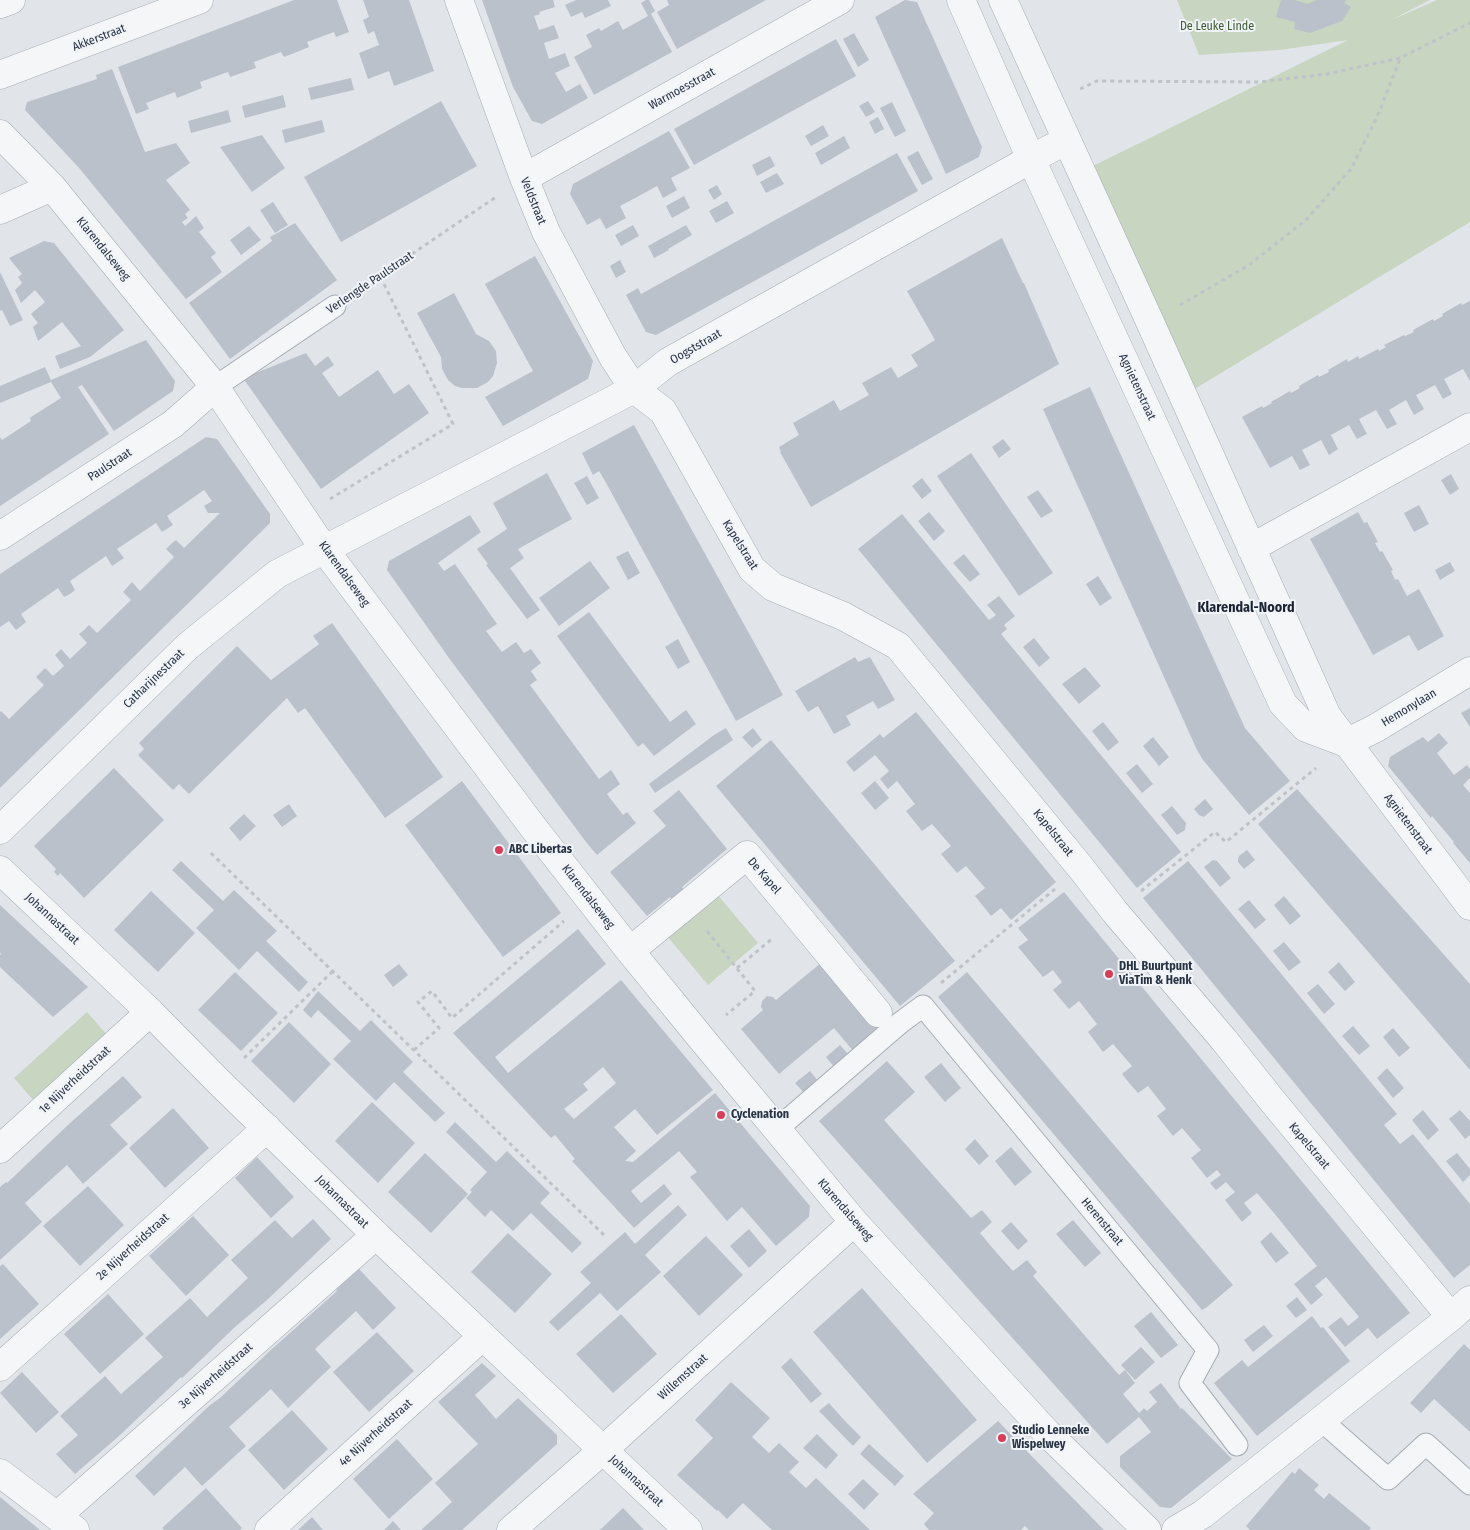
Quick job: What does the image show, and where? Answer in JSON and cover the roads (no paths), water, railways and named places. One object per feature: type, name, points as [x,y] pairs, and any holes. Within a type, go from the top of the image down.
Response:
[{"type":"street","points":[[0,4],[11,0]]},
{"type":"street","name":"Akkerstraat","points":[[0,76],[199,0]]},
{"type":"street","name":"Veldstraat","points":[[459,0],[524,178],[546,232],[613,357],[634,389]]},
{"type":"street","name":"Warmoesstraat","points":[[524,178],[840,0]]},
{"type":"street","name":"Agnietenstraat","points":[[961,0],[1031,159],[1282,704],[1306,728],[1346,743]]},
{"type":"street","name":"Agnietenstraat","points":[[1003,0],[1327,716],[1470,906]]},
{"type":"street","name":"Klarendalseweg","points":[[0,134],[52,187],[215,387],[324,549],[589,899],[700,1038],[854,1222],[1048,1434],[1146,1530]]},
{"type":"street","name":"Oogststraat","points":[[324,549],[634,389],[668,362],[1067,140]]},
{"type":"street","points":[[0,210],[52,187]]},
{"type":"street","name":"Paulstraat","points":[[0,536],[173,424],[215,387]]},
{"type":"street","name":"Kapelstraat","points":[[634,389],[663,411],[752,569],[773,587],[843,616],[898,646],[1115,912],[1224,1040],[1276,1106],[1460,1309]]},
{"type":"street","points":[[1251,548],[1470,428]]},
{"type":"street","name":"Catharijnestraat","points":[[0,830],[188,646],[277,574],[324,549]]},
{"type":"street","name":"Hemonylaan","points":[[1346,743],[1376,728],[1470,671]]},
{"type":"street","name":"De Kapel","points":[[630,951],[747,855],[878,1013]]},
{"type":"street","name":"Johannastraat","points":[[0,870],[150,1012],[218,1082],[376,1235],[688,1530]]},
{"type":"street","name":"1e Nijverheidstraat","points":[[0,1149],[150,1012]]},
{"type":"street","name":"2e Nijverheidstraat","points":[[0,1367],[267,1128]]},
{"type":"street","name":"Willemstraat","points":[[511,1530],[603,1450],[854,1222]]},
{"type":"street","name":"3e Nijverheidstraat","points":[[66,1523],[376,1235]]},
{"type":"street","points":[[1176,1530],[1203,1514],[1460,1309]]},
{"type":"street","name":"4e Nijverheidstraat","points":[[269,1530],[483,1336]]},
{"type":"street","points":[[0,1473],[66,1523]]},
{"type":"lane","name":"Verlengde Paulstraat","points":[[215,387],[335,306]]},
{"type":"lane","name":"Herenstraat","points":[[777,1129],[900,1023],[923,1006],[1208,1350],[1190,1383],[1238,1444]]},
{"type":"lane","points":[[1321,1420],[1388,1479],[1426,1444],[1470,1484]]},
{"type":"place","name":"ABC Libertas","points":[[499,850]]},
{"type":"place","name":"DHL Buurtpunt ViaTim & Henk","points":[[1109,974]]},
{"type":"place","name":"Cyclenation","points":[[721,1115]]},
{"type":"place","name":"Studio Lenneke Wispelwey","points":[[1002,1438]]},
{"type":"district","name":"Klarendal-Noord","points":[[1246,608]]},
{"type":"park label","name":"De Leuke Linde","points":[[1217,27]]}]
